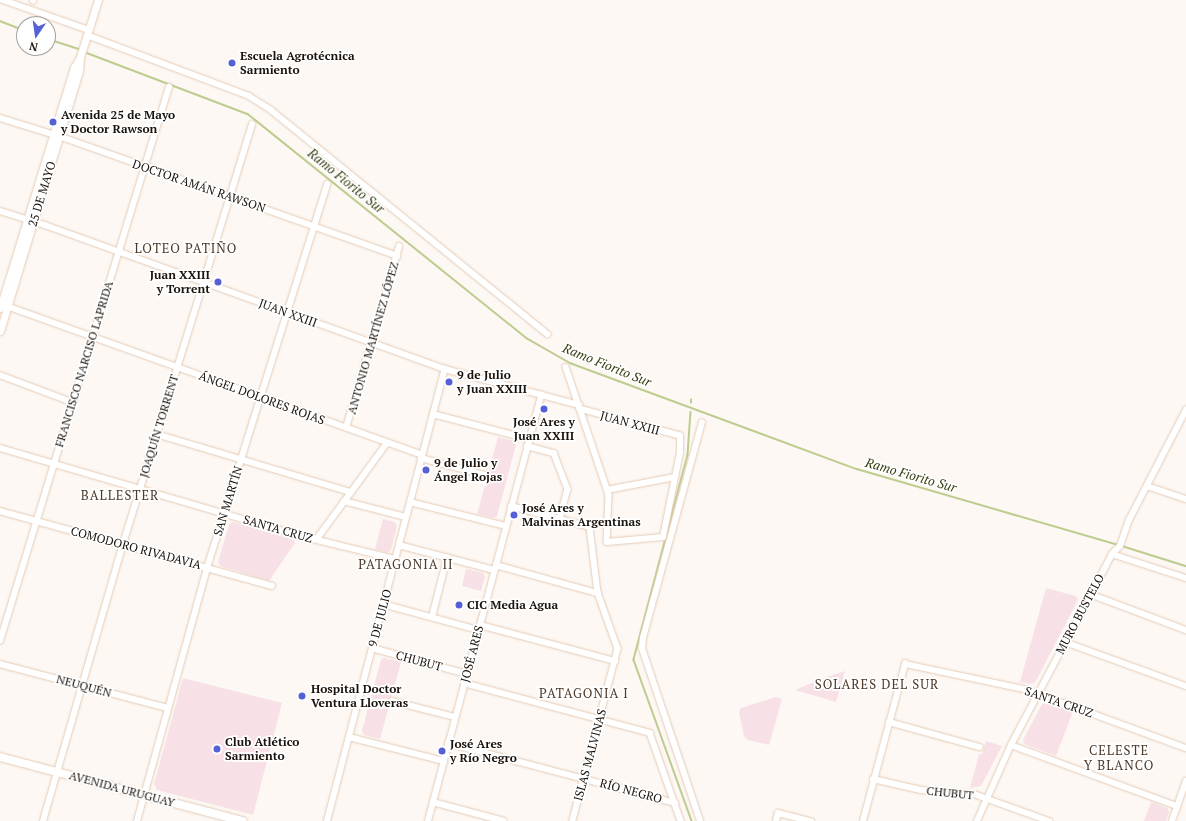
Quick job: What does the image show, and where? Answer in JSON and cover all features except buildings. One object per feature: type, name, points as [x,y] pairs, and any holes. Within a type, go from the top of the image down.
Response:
[{"type":"main road","name":"AVENIDA URUGUAY","points":[[0,757],[233,820],[243,821]]},
{"type":"street","points":[[3,0],[249,96],[266,107],[548,334]]},
{"type":"street","name":"25 DE MAYO","points":[[0,331],[2,306],[56,135],[74,67],[80,58],[98,0]]},
{"type":"street","name":"FRANCISCO NARCISO LAPRIDA","points":[[0,641],[53,463],[169,88]]},
{"type":"street","name":"DOCTOR AMÁN RAWSON","points":[[0,118],[56,135],[397,256]]},
{"type":"street","name":"JOAQUÍN TORRENT","points":[[43,821],[84,686],[139,489],[252,124]]},
{"type":"street","name":"SAN MARTÍN","points":[[137,821],[207,568],[327,184]]},
{"type":"street","name":"JUAN XXIII","points":[[0,211],[30,220],[444,369],[541,395],[680,436],[680,453],[675,477]]},
{"type":"street","name":"ANTONIO MARTÍNEZ LÓPEZ","points":[[346,428],[400,247]]},
{"type":"street","name":"ÁNGEL DOLORES ROJAS","points":[[2,306],[380,440],[422,457],[485,475]]},
{"type":"street","points":[[566,367],[607,490],[607,542],[663,537],[675,477],[607,490]]},
{"type":"street","name":"9 DE JULIO","points":[[327,821],[444,369]]},
{"type":"street","points":[[0,375],[72,402]]},
{"type":"street","name":"JOSÉ ARES","points":[[428,821],[541,395]]},
{"type":"street","name":"MURO BUSTELO","points":[[977,821],[1011,745],[1090,594],[1112,554],[1120,546],[1147,486],[1186,410]]},
{"type":"street","points":[[433,414],[529,439]]},
{"type":"street","points":[[700,821],[642,649],[643,638],[702,423]]},
{"type":"street","points":[[156,434],[351,492]]},
{"type":"street","points":[[316,540],[387,443]]},
{"type":"street","points":[[511,506],[560,519],[568,489],[554,453],[527,446]]},
{"type":"street","name":"SANTA CRUZ","points":[[0,448],[316,540],[395,559]]},
{"type":"street","points":[[1147,486],[1186,499]]},
{"type":"street","points":[[344,501],[406,517]]},
{"type":"street","points":[[410,502],[506,526]]},
{"type":"street","name":"COMODORO RIVADAVIA","points":[[0,511],[272,586]]},
{"type":"street","name":"ISLAS MALVINAS","points":[[560,519],[590,526],[598,593],[618,649],[573,821]]},
{"type":"street","points":[[399,545],[447,558],[495,567],[598,593]]},
{"type":"street","points":[[1112,554],[1186,578]]},
{"type":"street","points":[[432,617],[447,558]]},
{"type":"street","points":[[1090,594],[1186,630]]},
{"type":"street","points":[[383,604],[615,661]]},
{"type":"street","points":[[1065,642],[1186,686]]},
{"type":"street","name":"CHUBUT","points":[[372,648],[467,674]]},
{"type":"street","name":"NEUQUÉN","points":[[0,664],[168,708]]},
{"type":"street","name":"SANTA CRUZ","points":[[889,722],[905,664],[1038,694],[1186,748]]},
{"type":"street","points":[[464,683],[650,733],[681,821]]},
{"type":"street","points":[[392,701],[455,717]]},
{"type":"street","points":[[863,821],[889,722],[980,747]]},
{"type":"street","points":[[349,737],[444,761]]},
{"type":"street","name":"RÍO NEGRO","points":[[448,743],[675,803]]},
{"type":"street","points":[[1011,745],[1177,806]]},
{"type":"street","name":"CHUBUT","points":[[873,779],[921,790],[974,794],[1049,821]]},
{"type":"street","points":[[1172,821],[1186,781]]},
{"type":"street","points":[[433,802],[504,821]]},
{"type":"street","points":[[776,821],[778,813],[812,821]]},
{"type":"shaded area","points":[[498,437],[514,441],[516,445],[497,516],[494,518],[477,514]]},
{"type":"shaded area","points":[[383,519],[395,522],[397,526],[391,550],[387,553],[375,549]]},
{"type":"shaded area","points":[[233,522],[294,540],[295,543],[269,581],[220,566],[218,562],[229,525]]},
{"type":"shaded area","points":[[466,569],[483,573],[485,577],[481,591],[462,586]]},
{"type":"shaded area","points":[[1046,588],[1076,596],[1078,600],[1036,681],[1032,684],[1020,682]]},
{"type":"shaded area","points":[[384,658],[401,662],[380,739],[364,735],[362,731],[381,660]]},
{"type":"shaded area","points":[[845,671],[836,702],[795,690],[826,677]]},
{"type":"shaded area","name":"Club Atlético Sarmiento","points":[[183,678],[282,703],[253,815],[157,790],[154,784]]},
{"type":"shaded area","points":[[776,697],[782,699],[769,745],[748,740],[744,736],[739,712],[741,708]]},
{"type":"shaded area","points":[[1046,703],[1073,712],[1056,756],[1024,744],[1023,740],[1042,704]]},
{"type":"shaded area","points":[[986,741],[1002,746],[981,786],[970,788],[979,754],[982,754]]},
{"type":"shaded area","points":[[1151,802],[1167,808],[1169,812],[1166,821],[1144,821]]},
{"type":"waterway","name":"Ramo Fiorito Sur","points":[[0,21],[16,27]]},
{"type":"waterway","name":"Ramo Fiorito Sur","points":[[56,42],[78,49]]},
{"type":"waterway","name":"Ramo Fiorito Sur","points":[[87,53],[248,114],[528,339],[570,363],[857,469],[1118,545]]},
{"type":"waterway","points":[[691,412],[688,455],[634,660],[692,821]]},
{"type":"waterway","name":"Ramo Fiorito Sur","points":[[1122,546],[1186,566]]},
{"type":"place","name":"Escuela Agrotécnica Sarmiento","points":[[232,63]]},
{"type":"place","name":"Avenida 25 de Mayo y Doctor Rawson","points":[[53,122]]},
{"type":"place","name":"Juan XXIII y Torrent","points":[[218,282]]},
{"type":"place","name":"9 de Julio y Juan XXIII","points":[[449,382]]},
{"type":"place","name":"José Ares y Juan XXIII","points":[[544,409]]},
{"type":"place","name":"9 de Julio y Ángel Rojas","points":[[426,470]]},
{"type":"place","name":"José Ares y Malvinas Argentinas","points":[[514,515]]},
{"type":"place","name":"CIC Media Agua","points":[[459,605]]},
{"type":"place","name":"Hospital Doctor Ventura Lloveras","points":[[302,696]]},
{"type":"place","name":"Club Atlético Sarmiento","points":[[217,749]]},
{"type":"place","name":"José Ares y Río Negro","points":[[442,751]]},
{"type":"district","name":"LOTEO PATIÑO","points":[[186,248]]},
{"type":"district","name":"BALLESTER","points":[[120,495]]},
{"type":"district","name":"PATAGONIA II","points":[[406,564]]},
{"type":"district","name":"SOLARES DEL SUR","points":[[877,684]]},
{"type":"district","name":"PATAGONIA I","points":[[584,693]]},
{"type":"district","name":"CELESTE Y BLANCO","points":[[1119,758]]}]
